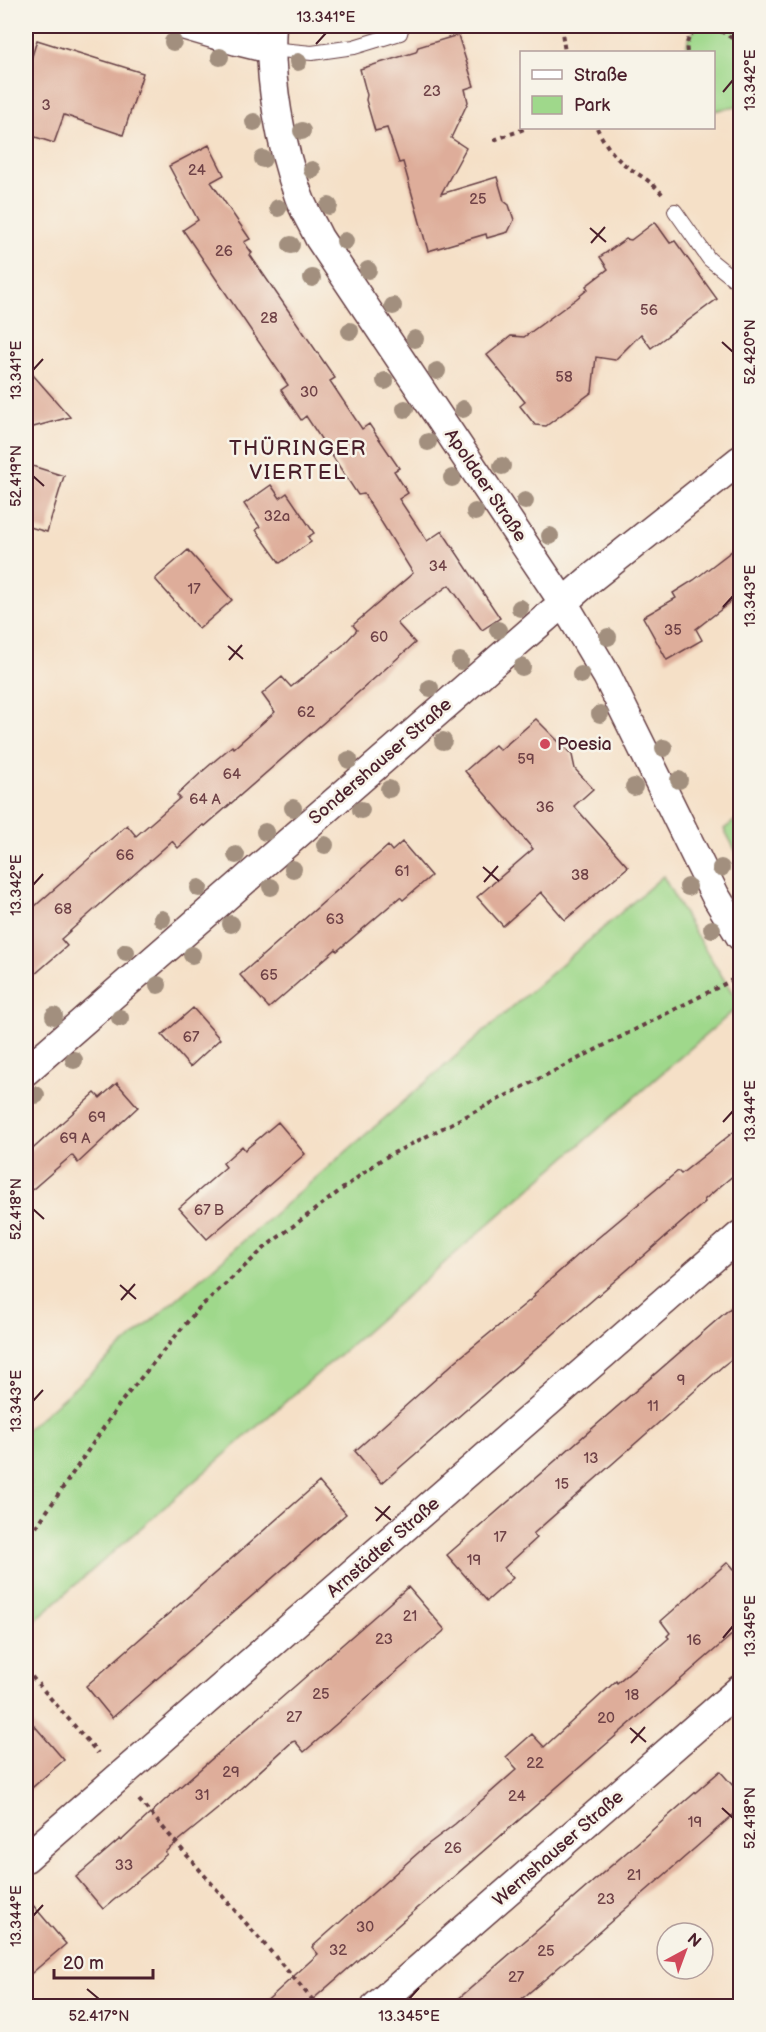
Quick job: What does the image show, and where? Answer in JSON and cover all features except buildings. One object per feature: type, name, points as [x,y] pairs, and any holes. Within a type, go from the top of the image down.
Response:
[{"type":"street","points":[[186,26],[237,41],[271,37]]},
{"type":"street","name":"Apoldaer Straße","points":[[271,37],[275,93],[287,156],[300,198],[319,238],[564,602],[607,676],[716,895],[741,936]]},
{"type":"street","name":"Sondershauser Straße","points":[[26,1071],[597,573],[741,460]]},
{"type":"street","name":"Arnstädter Straße","points":[[26,1858],[741,1235]]},
{"type":"street","name":"Wernshauser Straße","points":[[376,2007],[741,1689]]},
{"type":"lane","points":[[271,37],[307,53],[354,47],[400,33],[402,26]]},
{"type":"lane","points":[[675,211],[709,259],[741,284]]},
{"type":"path","points":[[561,26],[565,51]]},
{"type":"path","points":[[687,51],[686,45],[692,33],[699,26]]},
{"type":"path","points":[[712,26],[735,40],[741,38]]},
{"type":"path","points":[[494,140],[524,129]]},
{"type":"path","points":[[597,129],[602,139],[623,164],[654,184],[675,211]]},
{"type":"path","points":[[26,1542],[121,1402],[198,1309],[268,1245],[382,1159],[741,976]]},
{"type":"path","points":[[26,1670],[102,1759]]},
{"type":"path","points":[[133,1794],[318,2007]]},
{"type":"green space","points":[[699,26],[740,26],[740,105],[715,111],[715,51],[687,51],[687,44],[693,31]]},
{"type":"green space","points":[[740,817],[740,859],[724,829]]},
{"type":"green space","points":[[663,876],[690,925],[740,1005],[26,1628],[26,1430]]},
{"type":"place","name":"Poesia","points":[[545,744]]},
{"type":"district","name":"THÜRINGER VIERTEL","points":[[298,460]]}]
